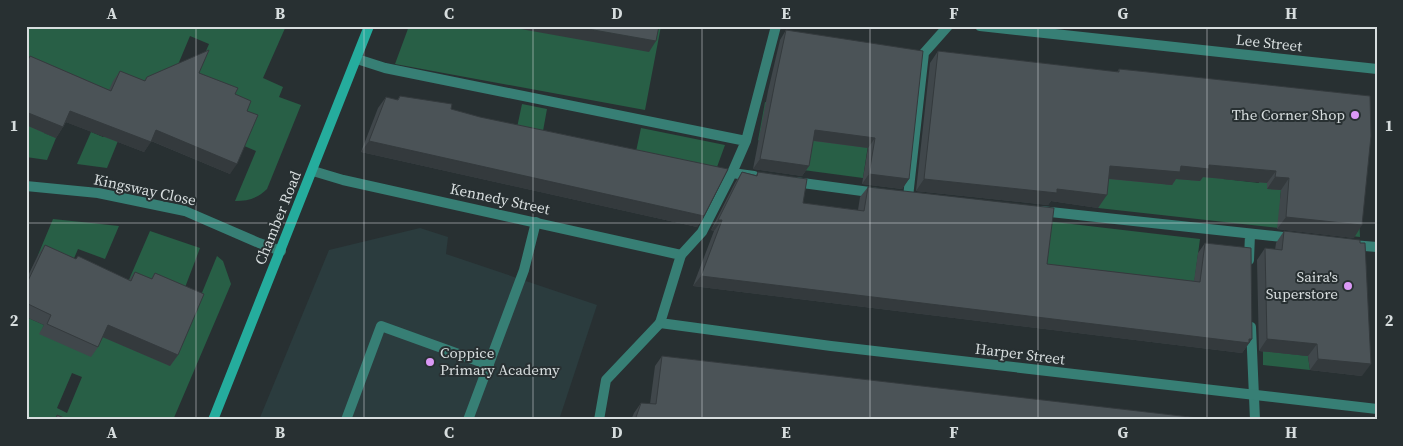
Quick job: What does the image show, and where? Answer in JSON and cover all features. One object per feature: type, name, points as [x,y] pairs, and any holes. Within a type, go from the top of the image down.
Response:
[{"type":"street","name":"Chamber Road","points":[[213,420],[369,26]]},
{"type":"street","points":[[600,420],[606,380],[660,323],[680,255],[702,232],[732,173],[746,141],[776,26]]},
{"type":"street","points":[[784,180],[903,196],[924,53],[948,26]]},
{"type":"street","name":"Lee Street","points":[[980,26],[1377,70]]},
{"type":"street","points":[[357,59],[385,68],[746,141]]},
{"type":"street","name":"Kennedy Street","points":[[313,171],[343,180],[680,255]]},
{"type":"street","points":[[732,173],[765,178]]},
{"type":"street","name":"Kingsway Close","points":[[26,186],[98,194],[185,211],[281,251]]},
{"type":"street","points":[[1035,210],[1306,240]]},
{"type":"street","points":[[468,420],[524,270],[536,222]]},
{"type":"street","points":[[1250,234],[1250,273]]},
{"type":"street","points":[[1342,244],[1377,247]]},
{"type":"street","points":[[1251,321],[1255,420]]},
{"type":"street","name":"Harper Street","points":[[660,323],[831,346],[1377,409]]},
{"type":"street","points":[[346,420],[381,326],[489,366]]},
{"type":"shaded area","name":"Coppice Primary Academy","points":[[420,228],[448,237],[446,254],[597,305],[559,420],[259,420],[329,250]]},
{"type":"green space","points":[[26,26],[286,26],[263,78],[283,87],[279,97],[301,105],[267,189],[260,195],[252,198],[235,201],[256,151],[242,145],[192,83],[209,44],[190,36],[172,79],[106,98],[26,68]]},
{"type":"green space","points":[[409,26],[661,26],[645,110],[395,64]]},
{"type":"green space","points":[[765,102],[872,119],[863,178],[803,170],[758,140]]},
{"type":"green space","points":[[522,104],[547,109],[541,142],[515,137]]},
{"type":"green space","points":[[26,118],[47,127],[44,133],[56,138],[47,160],[26,157]]},
{"type":"green space","points":[[641,128],[725,145],[713,178],[634,161]]},
{"type":"green space","points":[[91,132],[103,137],[120,136],[107,168],[77,164]]},
{"type":"green space","points":[[1202,159],[1223,179],[1259,183],[1261,166],[1281,190],[1280,201],[1358,196],[1360,237],[1098,208],[1102,169],[1172,185],[1174,167]]},
{"type":"green space","points":[[53,219],[119,226],[105,259],[78,249],[69,270],[38,255]]},
{"type":"green space","points":[[1046,221],[1200,239],[1193,292],[1039,274]]},
{"type":"green space","points":[[150,231],[200,248],[181,298],[128,282]]},
{"type":"green space","points":[[217,256],[223,261],[231,284],[173,420],[26,420],[26,317],[44,325],[40,334],[100,313],[197,305]],"holes":[[[72,373],[82,377],[67,413],[57,408]]]},
{"type":"green space","points":[[1263,351],[1308,356],[1310,370],[1263,365]]},
{"type":"building","points":[[571,26],[659,26],[656,41]]},
{"type":"building","points":[[786,30],[923,51],[909,179],[869,174],[875,138],[815,130],[809,166],[760,159]]},
{"type":"building","points":[[209,50],[199,73],[238,88],[235,94],[251,101],[247,111],[258,115],[237,164],[156,130],[151,142],[70,111],[63,127],[26,112],[26,64],[30,56],[111,91],[120,71],[145,81],[147,77]]},
{"type":"building","points":[[938,51],[1119,72],[1119,69],[1370,96],[1371,136],[1362,225],[1286,217],[1289,178],[1275,177],[1276,171],[1209,165],[1209,169],[1181,166],[1180,172],[1110,166],[1107,195],[1057,189],[1057,193],[924,179]]},
{"type":"building","points":[[400,96],[452,104],[451,109],[480,117],[728,169],[704,216],[369,141],[386,97],[398,100]]},
{"type":"building","points":[[742,172],[757,176],[758,172],[807,179],[803,203],[864,211],[868,187],[1054,208],[1047,264],[1200,282],[1205,243],[1251,248],[1252,339],[1249,339],[1249,343],[701,276],[722,220],[718,220]]},
{"type":"building","points":[[1284,231],[1360,240],[1360,243],[1365,243],[1371,364],[1318,359],[1317,344],[1267,339],[1265,248],[1282,250]]},
{"type":"building","points":[[45,245],[76,259],[78,256],[131,281],[135,272],[152,279],[155,273],[204,294],[178,355],[108,325],[98,347],[47,324],[51,315],[26,303],[26,285]]},
{"type":"building","points":[[662,356],[1216,420],[635,420],[641,403],[656,404]]},
{"type":"building","points":[[57,415],[69,420],[56,420]]},
{"type":"place","name":"The Corner Shop","points":[[1355,115]]},
{"type":"place","name":"Saira's Superstore","points":[[1348,286]]},
{"type":"place","name":"Coppice Primary Academy","points":[[430,362]]}]
